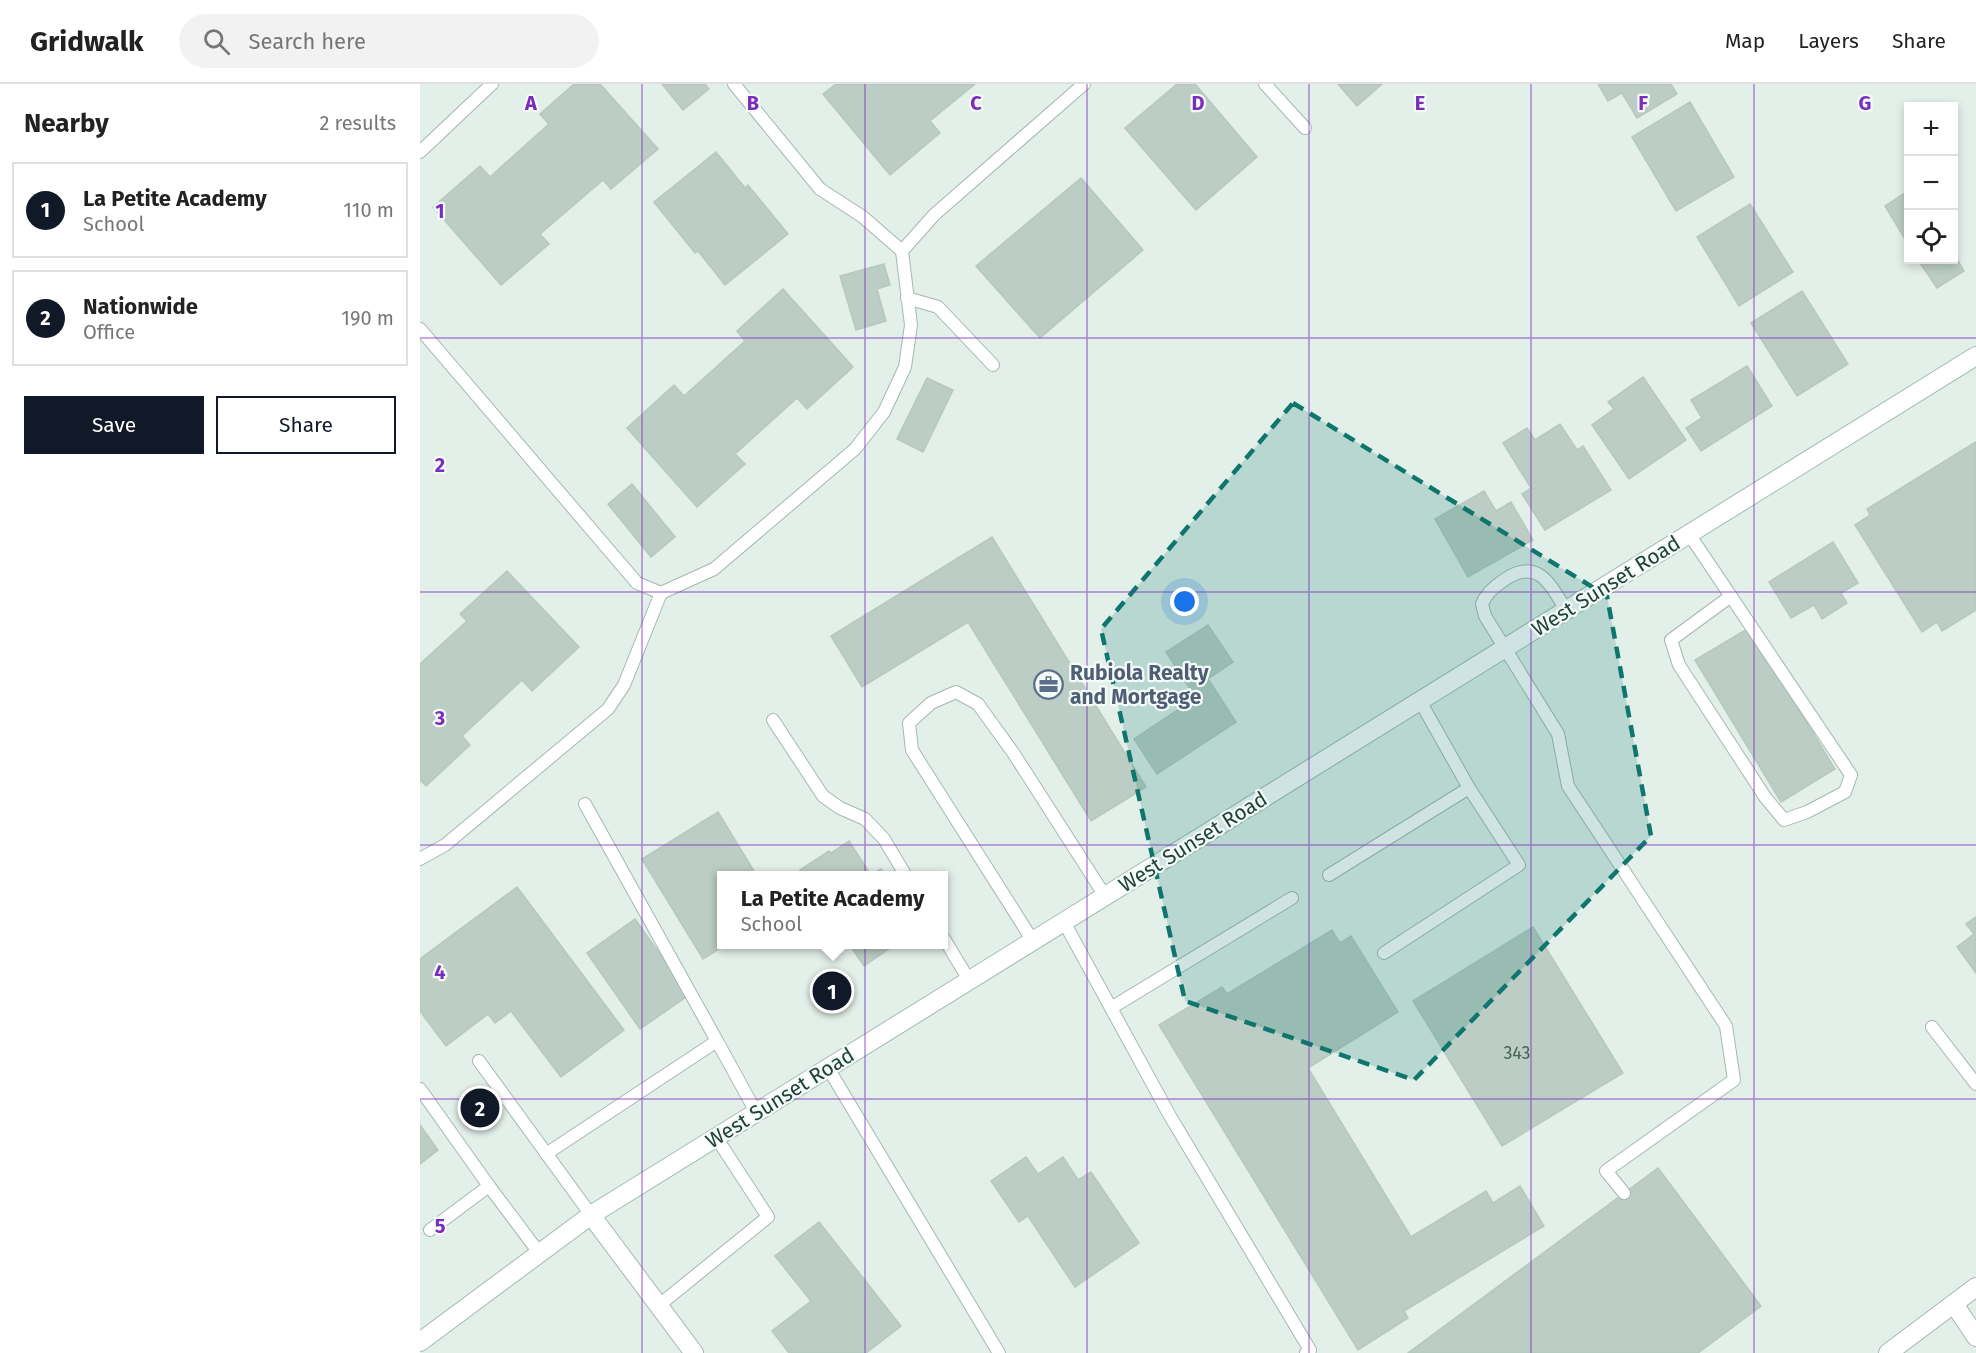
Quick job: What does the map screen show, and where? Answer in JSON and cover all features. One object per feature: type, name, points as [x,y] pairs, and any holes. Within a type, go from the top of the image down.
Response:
[{"type":"main road","name":"West Sunset Road","points":[[420,1342],[591,1215],[1976,356]]},
{"type":"main road","points":[[591,1215],[694,1353]]},
{"type":"main road","points":[[1888,1353],[1976,1287]]},
{"type":"main road","points":[[1954,1304],[1976,1337]]},
{"type":"lane","points":[[420,152],[492,84]]},
{"type":"lane","points":[[420,859],[446,844],[608,709],[624,685],[660,593],[714,569],[855,449],[884,412],[904,367],[911,325],[902,251],[863,217],[820,189],[734,84]]},
{"type":"lane","points":[[902,251],[934,215],[1084,84]]},
{"type":"lane","points":[[1265,84],[1305,128]]},
{"type":"lane","points":[[907,298],[938,307],[993,365]]},
{"type":"lane","points":[[420,329],[638,583],[660,593]]},
{"type":"lane","points":[[1689,534],[1731,596],[1851,775],[1845,792],[1807,812],[1784,820],[1765,797],[1679,665],[1671,640],[1731,596]]},
{"type":"lane","points":[[1566,610],[1546,579],[1530,571],[1513,574],[1489,591],[1482,604],[1485,616],[1558,735],[1568,786],[1726,1026],[1734,1080],[1606,1171],[1624,1193]]},
{"type":"lane","points":[[1034,941],[912,750],[909,723],[931,703],[956,692],[978,704],[1014,754],[1105,896]]},
{"type":"lane","points":[[1384,953],[1519,865],[1469,788],[1420,701]]},
{"type":"lane","points":[[773,720],[823,796],[840,808],[865,819],[884,839],[903,871]]},
{"type":"lane","points":[[1329,875],[1469,788]]},
{"type":"lane","points":[[585,804],[756,1112]]},
{"type":"lane","points":[[1111,1008],[1292,898]]},
{"type":"lane","points":[[1064,922],[1170,1116],[1312,1352]]},
{"type":"lane","points":[[948,945],[969,980]]},
{"type":"lane","points":[[1932,1027],[1976,1084]]},
{"type":"lane","points":[[546,1154],[717,1041]]},
{"type":"lane","points":[[479,1061],[591,1215]]},
{"type":"lane","points":[[828,1068],[999,1353]]},
{"type":"lane","points":[[420,1089],[540,1254]]},
{"type":"lane","points":[[658,1306],[768,1216],[716,1137]]},
{"type":"lane","points":[[430,1230],[489,1186]]},
{"type":"highlighted area","points":[[1293,403],[1607,596],[1651,836],[1414,1080],[1185,1001],[1101,629]]},
{"type":"building","points":[[574,84],[600,84],[658,149],[611,189],[603,180],[540,234],[549,244],[501,285],[433,207],[480,166],[490,177],[549,124],[540,114]]},
{"type":"building","points":[[662,84],[705,84],[709,89],[683,110]]},
{"type":"building","points":[[836,84],[975,84],[930,121],[940,133],[890,175],[823,94]]},
{"type":"building","points":[[1177,84],[1195,84],[1257,157],[1196,210],[1125,128]]},
{"type":"building","points":[[1338,84],[1382,84],[1357,106]]},
{"type":"building","points":[[1598,84],[1671,84],[1677,94],[1637,118],[1622,93],[1608,101]]},
{"type":"building","points":[[1690,102],[1734,177],[1676,211],[1632,137]]},
{"type":"building","points":[[716,152],[745,188],[748,185],[788,234],[725,285],[698,251],[695,253],[654,202]]},
{"type":"building","points":[[1081,178],[1143,250],[1040,338],[976,266]]},
{"type":"building","points":[[1904,194],[1904,237],[1885,206]]},
{"type":"building","points":[[1750,204],[1793,272],[1739,306],[1697,237]]},
{"type":"building","points":[[1958,261],[1964,271],[1937,288],[1921,264],[1958,264]]},
{"type":"building","points":[[884,264],[890,285],[877,289],[886,321],[856,330],[840,276]]},
{"type":"building","points":[[783,289],[853,367],[807,409],[797,398],[735,454],[745,464],[697,507],[627,428],[674,385],[684,396],[745,341],[737,331]]},
{"type":"building","points":[[1802,291],[1848,364],[1797,396],[1751,323]]},
{"type":"building","points":[[1747,366],[1772,406],[1701,451],[1686,428],[1702,418],[1691,400]]},
{"type":"building","points":[[1643,377],[1686,440],[1629,479],[1592,425],[1614,409],[1608,402]]},
{"type":"building","points":[[927,378],[953,390],[923,452],[897,439]]},
{"type":"building","points":[[1560,424],[1577,450],[1583,446],[1611,490],[1545,530],[1522,494],[1531,488],[1503,443],[1527,428],[1535,440]]},
{"type":"building","points":[[1976,442],[1976,610],[1942,631],[1937,622],[1922,632],[1855,525],[1870,515],[1867,509]]},
{"type":"building","points":[[632,484],[675,537],[651,557],[608,504]]},
{"type":"building","points":[[1484,491],[1496,511],[1511,502],[1533,540],[1468,577],[1435,519]]},
{"type":"building","points":[[992,537],[1146,787],[1091,821],[968,622],[862,687],[831,636]]},
{"type":"building","points":[[1833,542],[1858,583],[1841,593],[1847,603],[1822,619],[1814,605],[1791,618],[1769,582]]},
{"type":"building","points":[[507,571],[579,647],[532,691],[522,680],[462,736],[470,745],[426,786],[420,780],[420,664],[467,621],[460,614]]},
{"type":"building","points":[[1208,625],[1233,662],[1208,679],[1236,722],[1157,774],[1134,739],[1196,698],[1166,652]]},
{"type":"building","points":[[1749,628],[1835,769],[1781,802],[1695,660]]},
{"type":"building","points":[[718,812],[754,871],[717,871],[717,949],[719,949],[703,959],[642,859]]},
{"type":"building","points":[[849,841],[868,871],[800,871],[829,851],[831,853]]},
{"type":"building","points":[[517,887],[624,1030],[561,1077],[511,1011],[495,1023],[488,1014],[446,1046],[420,1011],[420,959]]},
{"type":"building","points":[[1976,917],[1976,973],[1957,947],[1974,934],[1966,924]]},
{"type":"building","points":[[635,919],[689,995],[640,1029],[587,953]]},
{"type":"building","points":[[1533,927],[1623,1073],[1502,1146],[1413,1001]]},
{"type":"building","points":[[1332,930],[1340,943],[1351,936],[1398,1012],[1308,1068],[1411,1237],[1486,1191],[1493,1203],[1520,1186],[1544,1226],[1404,1311],[1408,1318],[1358,1350],[1159,1025],[1222,987],[1227,994]]},
{"type":"building","points":[[852,949],[889,949],[864,966]]},
{"type":"building","points":[[420,1125],[438,1150],[420,1164]]},
{"type":"building","points":[[1026,1157],[1038,1174],[1063,1157],[1078,1180],[1091,1172],[1139,1243],[1075,1287],[1028,1216],[1019,1222],[991,1181]]},
{"type":"building","points":[[1658,1168],[1761,1306],[1698,1353],[1408,1353]]},
{"type":"building","points":[[819,1222],[901,1326],[866,1353],[789,1353],[772,1331],[811,1301],[775,1256]]},
{"type":"place","name":"Rubiola Realty and Mortgage","points":[[1049,685]]},
{"type":"place","name":"La Petite Academy","points":[[832,991]]},
{"type":"place","name":"Nationwide","points":[[480,1108]]}]
